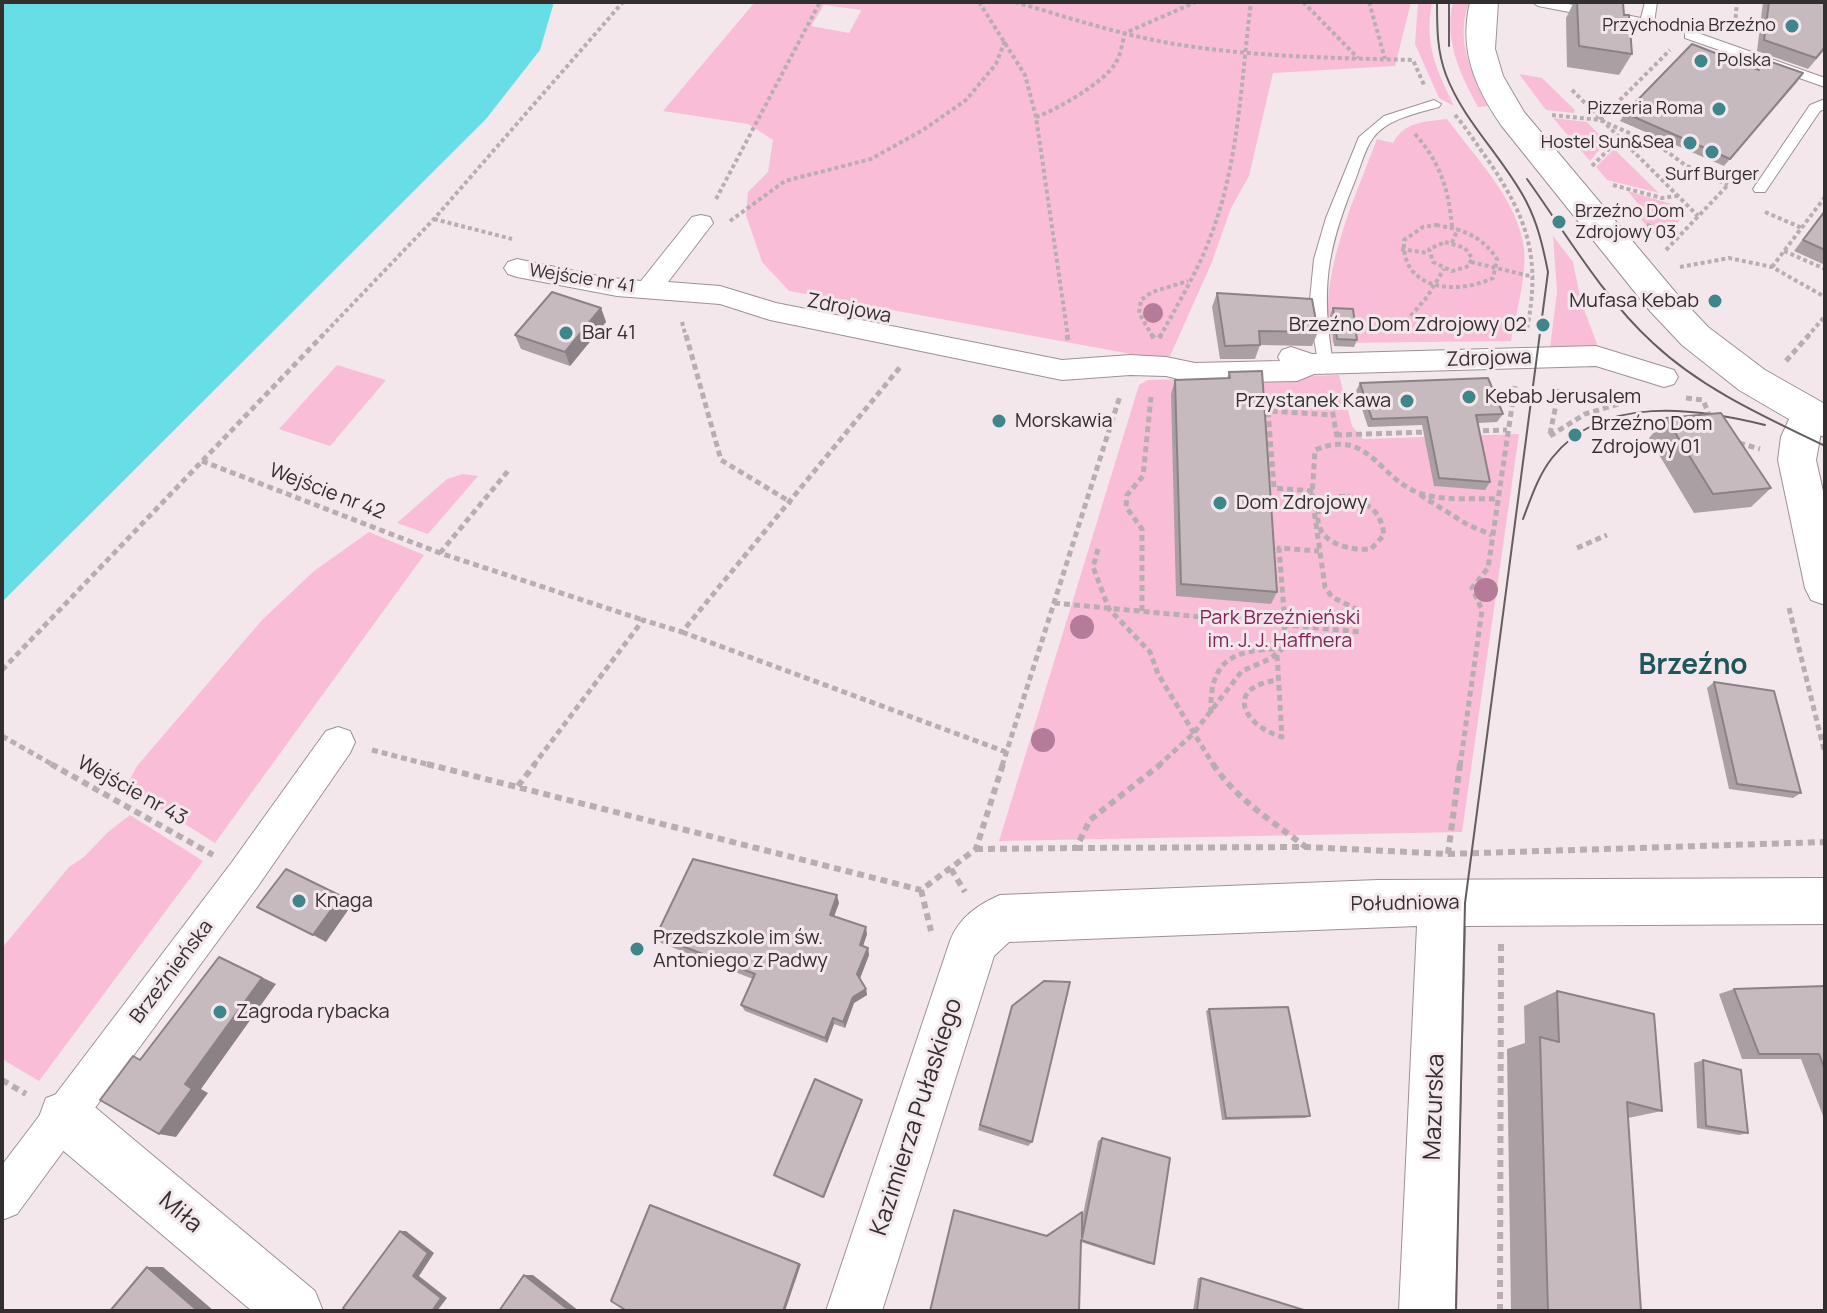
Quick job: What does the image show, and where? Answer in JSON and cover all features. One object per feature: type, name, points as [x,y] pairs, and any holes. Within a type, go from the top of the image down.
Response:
[{"type":"street","points":[[1484,2],[1478,26],[1478,45],[1496,94],[1512,118],[1663,302],[1695,336],[1752,380],[1817,418],[1800,437],[1797,460],[1825,588]]},
{"type":"street","points":[[657,283],[701,223]]},
{"type":"street","name":"Wejście nr 41","points":[[517,268],[632,289],[657,283]]},
{"type":"street","name":"Zdrojowa","points":[[657,283],[747,299],[770,311],[1062,370],[1078,360]]},
{"type":"street","name":"Zdrojowa","points":[[747,299],[777,295],[1078,360],[1159,366],[1194,373],[1297,371],[1318,364],[1596,356],[1670,387]]},
{"type":"street","name":"Brzeźnieńska","points":[[2,1199],[44,1105],[245,874],[338,742]]},
{"type":"street","name":"Południowa","points":[[987,928],[1000,919],[1444,901],[1506,930],[1825,901]]},
{"type":"street","name":"Mazurska","points":[[1427,1311],[1444,901]]},
{"type":"street","name":"Kazimierza Pułaskiego","points":[[854,1311],[974,941],[987,928]]},
{"type":"street","name":"Miła","points":[[44,1105],[295,1311]]},
{"type":"lane","points":[[1538,2],[1647,23],[1651,2]]},
{"type":"lane","points":[[1690,35],[1825,83]]},
{"type":"lane","points":[[1760,189],[1815,108],[1825,103]]},
{"type":"lane","points":[[1318,364],[1319,274],[1328,229],[1366,137],[1395,115],[1434,104]]},
{"type":"path","points":[[2,670],[434,219],[623,2]]},
{"type":"path","points":[[701,223],[735,168],[793,45],[820,2]]},
{"type":"path","points":[[979,2],[1025,75],[1036,117],[1068,341],[1078,360]]},
{"type":"path","points":[[1015,2],[1125,33],[1181,45],[1244,52],[1413,60],[1434,104],[1456,115],[1514,197],[1532,243],[1534,277],[1496,499],[1488,568],[1472,588],[1482,606],[1475,629],[1476,648],[1444,901]]},
{"type":"path","points":[[1036,117],[1054,111],[1115,65],[1125,33],[1196,2]]},
{"type":"path","points":[[1189,281],[1152,292],[1141,300],[1139,313],[1156,342],[1206,250],[1225,188],[1251,2]]},
{"type":"path","points":[[1303,2],[1359,58]]},
{"type":"path","points":[[1369,2],[1385,59]]},
{"type":"path","points":[[1600,120],[1685,35],[1690,35]]},
{"type":"path","points":[[728,222],[785,181],[871,159],[923,130],[966,100],[996,64],[1005,41]]},
{"type":"path","points":[[1572,90],[1698,216]]},
{"type":"path","points":[[1600,112],[1607,115]]},
{"type":"path","points":[[1543,114],[1600,120],[1661,147],[1685,165],[1728,185],[1662,253]]},
{"type":"path","points":[[1395,115],[1430,149],[1436,160],[1449,191],[1452,227]]},
{"type":"path","points":[[1589,169],[1620,138]]},
{"type":"path","points":[[1607,183],[1662,198],[1678,196]]},
{"type":"path","points":[[1772,267],[1825,197]]},
{"type":"path","points":[[1635,222],[1681,234]]},
{"type":"path","points":[[1786,222],[1802,228]]},
{"type":"path","points":[[1423,227],[1452,227],[1472,233],[1491,249],[1497,268],[1493,278],[1483,285],[1469,289],[1435,285],[1410,269],[1401,249],[1411,232],[1423,227]]},
{"type":"path","points":[[1452,243],[1458,228]]},
{"type":"path","points":[[1428,253],[1438,243],[1452,243],[1465,248],[1471,262]]},
{"type":"path","points":[[1401,249],[1428,253]]},
{"type":"path","points":[[1784,251],[1825,269]]},
{"type":"path","points":[[1428,253],[1433,262],[1444,269],[1459,271],[1471,262],[1534,277]]},
{"type":"path","points":[[1676,268],[1729,258],[1772,267],[1825,297]]},
{"type":"path","points":[[1427,297],[1444,269]]},
{"type":"path","points":[[657,283],[721,460],[792,503]]},
{"type":"path","points":[[1783,365],[1825,316]]},
{"type":"path","points":[[682,632],[792,503],[921,341]]},
{"type":"path","points":[[1566,357],[1550,436],[1573,419],[1598,409],[1640,399]]},
{"type":"path","points":[[1318,364],[1338,442]]},
{"type":"path","points":[[338,742],[921,890],[976,849],[1116,401],[1159,366]]},
{"type":"path","points":[[1142,611],[1142,529],[1126,507],[1127,495],[1143,476],[1159,366]]},
{"type":"path","points":[[1670,387],[1703,400],[1713,426]]},
{"type":"path","points":[[1313,491],[1274,488],[1268,411],[1333,415]]},
{"type":"path","points":[[1461,431],[1508,430]]},
{"type":"path","points":[[1336,435],[1430,432]]},
{"type":"path","points":[[1734,440],[1764,451]]},
{"type":"path","points":[[1358,610],[1344,606],[1325,587],[1313,491],[1311,459],[1315,450],[1338,442],[1355,446],[1419,494],[1468,525],[1492,535]]},
{"type":"path","name":"Wejście nr 42","points":[[202,461],[440,553],[682,632],[1006,752]]},
{"type":"path","points":[[440,553],[508,471]]},
{"type":"path","points":[[1419,494],[1496,499]]},
{"type":"path","points":[[1347,496],[1376,509],[1382,518],[1384,535],[1371,549],[1348,550],[1326,539],[1316,521],[1320,505],[1336,497],[1347,496]]},
{"type":"path","points":[[1577,548],[1607,535]]},
{"type":"path","points":[[1278,680],[1253,684],[1245,693],[1243,704],[1255,727],[1267,735],[1282,737],[1278,680],[1285,624],[1279,548],[1319,551]]},
{"type":"path","points":[[1098,549],[1093,567],[1109,609],[1150,652],[1158,674],[1193,734],[1225,782],[1239,796],[1307,847],[1444,901],[1506,930]]},
{"type":"path","points":[[1054,603],[1361,632]]},
{"type":"path","points":[[518,786],[643,620]]},
{"type":"path","points":[[1211,714],[1211,684],[1224,661],[1250,650],[1280,651]]},
{"type":"path","points":[[1076,848],[1090,820],[1193,734],[1242,671],[1280,651]]},
{"type":"path","name":"Wejście nr 43","points":[[2,736],[245,874]]},
{"type":"path","points":[[1444,901],[1502,853],[1825,842]]},
{"type":"path","points":[[976,849],[1307,847]]},
{"type":"path","points":[[1500,1311],[1506,930],[1502,853]]},
{"type":"path","points":[[2,1080],[44,1105]]},
{"type":"green space","points":[[755,2],[1411,2],[1395,66],[1273,73],[1249,176],[1231,208],[1212,262],[1170,356],[1142,356],[789,291],[762,262],[746,215],[748,192],[768,172],[773,140],[748,124],[663,111]],"holes":[[[824,5],[861,10],[849,33],[811,26]]]},
{"type":"green space","points":[[1418,2],[1432,2],[1430,31],[1433,56],[1454,106],[1439,98],[1415,44]]},
{"type":"green space","points":[[1453,2],[1469,2],[1464,43],[1488,106],[1478,107],[1455,56],[1451,30]]},
{"type":"green space","points":[[1519,74],[1542,78],[1575,110],[1574,113],[1546,110]]},
{"type":"green space","points":[[1553,118],[1587,122],[1606,142],[1590,161]]},
{"type":"green space","points":[[1447,119],[1493,179],[1520,230],[1524,271],[1511,341],[1332,343],[1328,300],[1335,259],[1377,139],[1393,143],[1409,127]]},
{"type":"green space","points":[[1614,149],[1659,193],[1607,180],[1596,167]]},
{"type":"green space","points":[[1628,191],[1675,205],[1685,214],[1661,242],[1629,206],[1638,204]]},
{"type":"green space","points":[[1553,236],[1573,262],[1581,301],[1598,347],[1550,348],[1557,292]]},
{"type":"green space","points":[[337,365],[386,380],[330,446],[279,429]]},
{"type":"green space","name":"Park Brzeźnieński im. J. J. Haffnera","points":[[1339,375],[1352,426],[1363,439],[1519,434],[1462,832],[999,841],[1139,385],[1148,380]]},
{"type":"green space","points":[[463,474],[478,476],[428,534],[397,523],[447,479]]},
{"type":"green space","points":[[369,532],[424,555],[215,843],[126,787],[137,766],[262,620],[314,571]]},
{"type":"green space","points":[[130,815],[203,861],[39,1081],[2,1059],[2,948],[69,867]]},
{"type":"water","points":[[2,2],[554,2],[540,50],[486,119],[2,602]]},
{"type":"building","points":[[1577,2],[1623,3],[1624,15],[1629,15],[1632,54],[1579,46]]},
{"type":"building","name":"Przychodnia Brzeźno","points":[[1769,2],[1825,2],[1825,47],[1816,58],[1764,40]]},
{"type":"building","points":[[1692,44],[1759,70],[1760,58],[1803,73],[1730,159],[1625,113]]},
{"type":"building","points":[[1825,211],[1825,250],[1803,240]]},
{"type":"building","points":[[552,292],[601,308],[565,352],[515,335]]},
{"type":"building","points":[[1217,293],[1312,299],[1318,332],[1259,331],[1260,345],[1225,346]]},
{"type":"building","points":[[1333,308],[1353,309],[1357,340],[1337,339]]},
{"type":"building","name":"Dom Zdrojowy","points":[[1262,371],[1277,592],[1181,584],[1175,380],[1230,378],[1229,372]]},
{"type":"building","points":[[1488,378],[1503,414],[1476,415],[1490,482],[1439,478],[1427,417],[1372,419],[1360,383]]},
{"type":"building","points":[[1721,413],[1771,488],[1713,494],[1666,418]]},
{"type":"building","points":[[1714,682],[1774,691],[1801,793],[1737,784]]},
{"type":"building","points":[[693,859],[837,895],[830,915],[866,927],[860,945],[868,948],[857,974],[866,989],[853,997],[843,1022],[833,1018],[825,1038],[741,1005],[755,974],[656,936]]},
{"type":"building","points":[[286,869],[341,896],[313,935],[257,907]]},
{"type":"building","points":[[219,957],[262,978],[185,1084],[192,1089],[159,1134],[100,1100],[133,1056],[140,1060]]},
{"type":"building","points":[[1044,981],[1070,982],[1032,1142],[980,1125],[1012,1006]]},
{"type":"building","points":[[1825,986],[1825,1070],[1819,1054],[1759,1054],[1734,989]]},
{"type":"building","points":[[1557,991],[1654,1014],[1662,1111],[1627,1102],[1641,1311],[1548,1311],[1540,1037],[1559,1042]]},
{"type":"building","points":[[1288,1007],[1310,1116],[1226,1118],[1209,1009]]},
{"type":"building","points":[[1703,1060],[1741,1070],[1748,1133],[1706,1126]]},
{"type":"building","points":[[815,1079],[862,1100],[823,1197],[774,1175]]},
{"type":"building","points":[[1102,1138],[1170,1158],[1154,1264],[1081,1240],[1079,1311],[930,1311],[954,1210],[1047,1236],[1082,1212],[1082,1238]]},
{"type":"building","points":[[650,1205],[799,1264],[783,1311],[627,1311],[611,1301]]},
{"type":"building","points":[[400,1231],[428,1253],[413,1276],[441,1298],[432,1311],[346,1311],[343,1308]]},
{"type":"building","points":[[147,1267],[198,1311],[110,1311]]},
{"type":"building","points":[[524,1275],[570,1311],[499,1311]]},
{"type":"building","points":[[1201,1278],[1307,1311],[1197,1311]]},
{"type":"tram line","points":[[1437,2],[1439,48],[1446,75],[1473,124],[1526,201],[1537,227],[1548,272],[1465,903],[1456,1311]]},
{"type":"tram line","points":[[1449,2],[1449,46]]},
{"type":"tram line","points":[[1527,179],[1601,285],[1653,343],[1713,388],[1825,446]]},
{"type":"tram line","points":[[1523,519],[1552,458],[1573,438],[1597,423],[1623,415],[1681,411],[1765,425]]},
{"type":"place","name":"Przychodnia Brzeźno","points":[[1792,26]]},
{"type":"place","name":"Polska","points":[[1701,61]]},
{"type":"place","name":"Pizzeria Roma","points":[[1719,109]]},
{"type":"place","name":"Hostel Sun&Sea","points":[[1690,143]]},
{"type":"place","name":"Surf Burger","points":[[1712,152]]},
{"type":"place","name":"Brzeźno Dom Zdrojowy 03","points":[[1559,222]]},
{"type":"place","name":"Mufasa Kebab","points":[[1715,301]]},
{"type":"place","name":"Brzeźno Dom Zdrojowy 02","points":[[1543,325]]},
{"type":"place","name":"Bar 41","points":[[566,333]]},
{"type":"place","name":"Kebab Jerusalem","points":[[1469,397]]},
{"type":"place","name":"Przystanek Kawa","points":[[1407,401]]},
{"type":"place","name":"Morskawia","points":[[999,421]]},
{"type":"place","name":"Brzeźno Dom Zdrojowy 01","points":[[1575,435]]},
{"type":"place","name":"Dom Zdrojowy","points":[[1220,503]]},
{"type":"place","name":"Knaga","points":[[299,901]]},
{"type":"place","name":"Przedszkole im św. Antoniego z Padwy","points":[[637,949]]},
{"type":"place","name":"Zagroda rybacka","points":[[220,1012]]},
{"type":"district","name":"Brzeźno","points":[[1693,666]]}]
